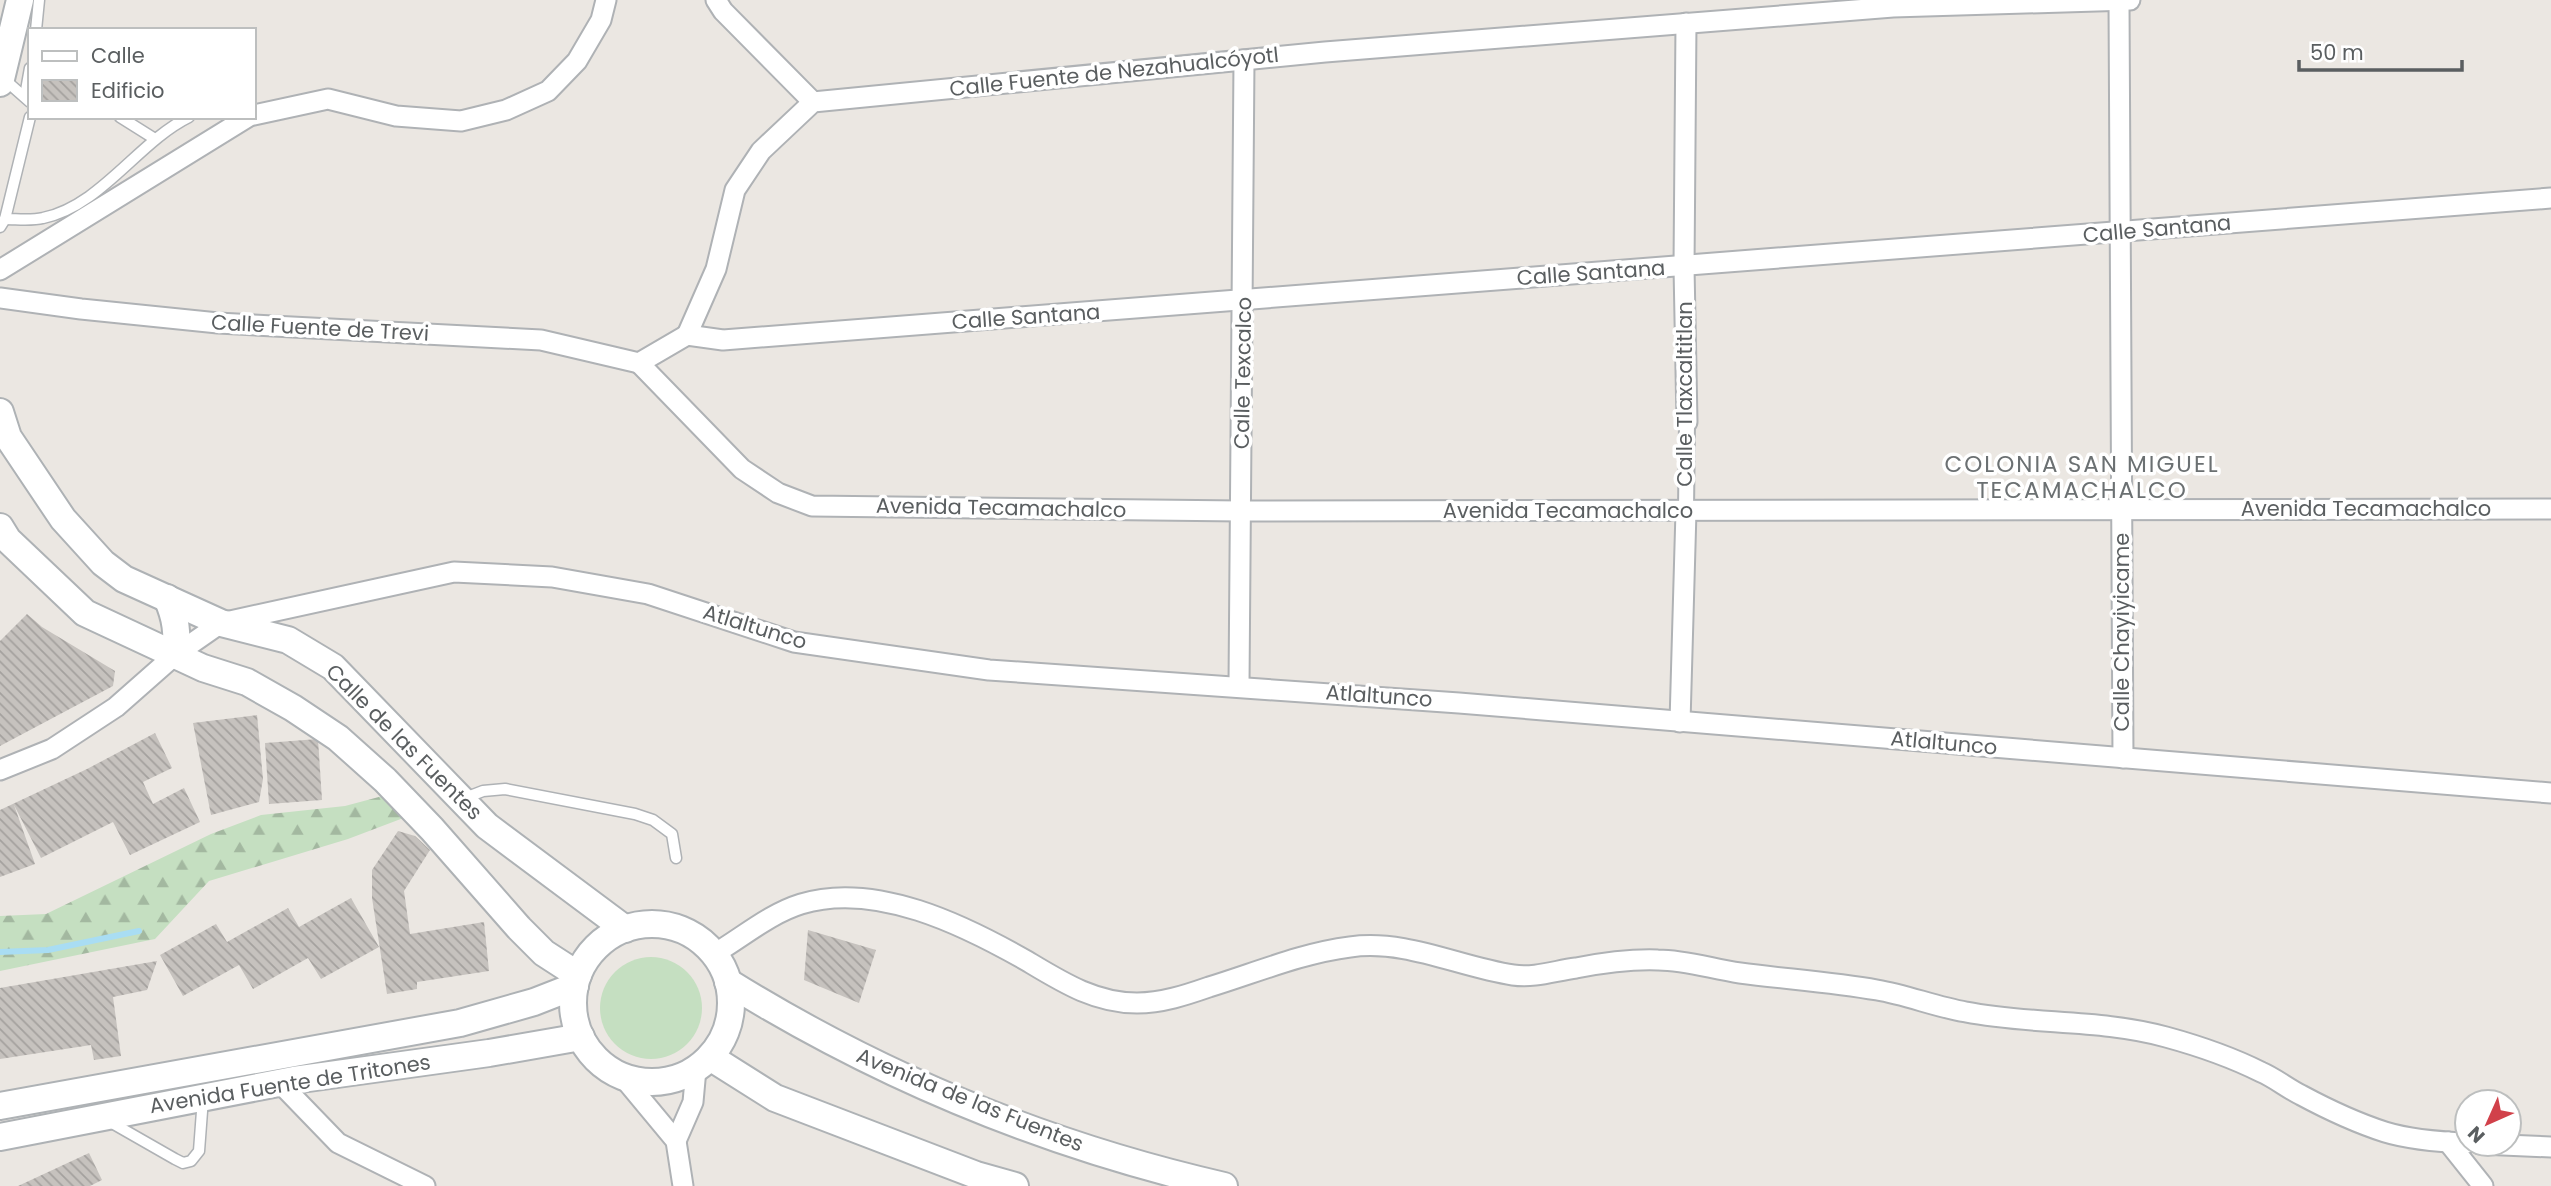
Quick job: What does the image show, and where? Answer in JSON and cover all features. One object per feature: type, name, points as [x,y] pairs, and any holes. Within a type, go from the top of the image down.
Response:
[{"type":"main road","points":[[1,81],[20,0]]},
{"type":"main road","name":"Calle de las Fuentes","points":[[0,412],[8,437],[63,519],[103,563],[124,579],[221,623],[289,640],[333,667],[487,826],[625,929]]},
{"type":"main road","name":"Calle de las Fuentes","points":[[0,527],[8,540],[85,613],[203,668],[247,682],[338,738],[385,780],[519,928],[576,981]]},
{"type":"main road","points":[[167,598],[175,617],[178,636],[175,655]]},
{"type":"main road","points":[[644,924],[682,930],[699,940],[714,954],[729,982],[730,1014],[720,1045],[703,1063],[673,1080],[647,1082],[622,1076],[598,1060],[581,1037],[574,1012],[576,981],[596,947],[609,936],[625,929],[644,924]]},
{"type":"main road","name":"Avenida Fuente de Tritones","points":[[0,1106],[460,1023],[534,1002],[576,981]]},
{"type":"main road","name":"Avenida de las Fuentes","points":[[729,982],[776,1012],[858,1056],[993,1114],[1058,1140],[1140,1165],[1224,1186]]},
{"type":"main road","name":"Avenida Fuente de Tritones","points":[[0,1137],[279,1082],[489,1053],[581,1037]]},
{"type":"main road","points":[[703,1063],[775,1098],[976,1175],[1015,1186]]},
{"type":"street","points":[[256,114],[328,99],[396,116],[461,121],[506,110],[548,91],[577,61],[601,20],[606,0]]},
{"type":"street","points":[[639,363],[687,335],[716,269],[735,190],[761,150],[813,102],[723,11],[716,0]]},
{"type":"street","name":"Calle Fuente de Nezahualcóyotl","points":[[813,102],[1244,60],[1893,7],[2124,1]]},
{"type":"street","name":"Calle Chayiyicame","points":[[2123,758],[2119,232],[2124,1]]},
{"type":"street","name":"Calle Tlaxcaltitlan","points":[[1680,722],[1687,422],[1684,267],[1686,23]]},
{"type":"street","name":"Calle Texcalco","points":[[1239,685],[1244,60]]},
{"type":"street","points":[[0,270],[240,119]]},
{"type":"street","name":"Calle Santana","points":[[687,335],[723,341],[2551,198]]},
{"type":"street","name":"Calle Fuente de Trevi","points":[[0,298],[218,323],[541,340],[639,363]]},
{"type":"street","name":"Avenida Tecamachalco","points":[[639,363],[742,469],[778,493],[812,506],[1241,511],[2551,509]]},
{"type":"street","name":"Atlaltunco","points":[[221,623],[454,572],[552,577],[648,594],[794,642],[989,670],[1239,685],[2551,793]]},
{"type":"street","points":[[0,770],[52,749],[116,707],[175,655],[221,623]]},
{"type":"street","points":[[714,954],[771,916],[803,903],[837,897],[885,902],[923,912],[1011,953],[1064,984],[1101,999],[1137,1003],[1173,998],[1310,956],[1353,946],[1391,947],[1515,976],[1542,976],[1575,968],[1657,960],[1692,962],[1736,972],[1877,990],[1918,998],[1964,1012],[2117,1028],[2163,1036],[2217,1053],[2264,1073],[2299,1094],[2384,1132],[2453,1142]]},
{"type":"street","points":[[676,1141],[693,1102],[703,1063]]},
{"type":"street","points":[[622,1076],[676,1141],[683,1186]]},
{"type":"street","points":[[279,1082],[338,1143],[425,1186]]},
{"type":"street","points":[[2523,1146],[2551,1147]]},
{"type":"street","points":[[2466,1158],[2483,1186]]},
{"type":"lane","points":[[36,28],[39,0]]},
{"type":"lane","points":[[1,81],[27,99]]},
{"type":"lane","points":[[29,119],[2,223],[41,219],[63,212],[119,174],[155,139],[186,119]]},
{"type":"lane","points":[[123,119],[155,139]]},
{"type":"lane","points":[[461,799],[484,790],[505,789],[635,814],[653,820],[672,834],[676,858]]},
{"type":"lane","points":[[98,1118],[116,1124],[183,1163],[197,1157],[199,1151],[204,1097]]},
{"type":"green space","points":[[390,794],[406,817],[348,839],[209,881],[155,939],[0,971],[0,916],[46,914],[211,834],[261,815],[345,806]]},
{"type":"green space","points":[[651,957],[670,961],[687,972],[698,989],[702,1008],[698,1027],[687,1044],[670,1055],[651,1059],[632,1055],[615,1044],[604,1027],[600,1008],[604,989],[615,972],[632,961]]},
{"type":"building","points":[[27,614],[42,627],[115,671],[113,686],[0,746],[0,641]]},
{"type":"building","points":[[257,715],[263,779],[259,802],[211,815],[193,723]]},
{"type":"building","points":[[155,733],[172,768],[143,782],[153,804],[184,788],[200,822],[130,855],[113,822],[41,858],[14,805],[35,864],[0,877],[0,810]]},
{"type":"building","points":[[318,739],[322,800],[269,804],[265,743]]},
{"type":"building","points":[[398,831],[415,836],[430,850],[404,891],[410,934],[484,922],[489,971],[417,982],[417,989],[387,994],[372,898],[372,870]]},
{"type":"building","points":[[351,898],[379,947],[321,979],[308,958],[253,989],[239,965],[183,996],[160,955],[216,924],[227,942],[288,908],[299,927]]},
{"type":"building","points":[[808,930],[876,950],[859,1003],[804,980]]},
{"type":"building","points":[[157,961],[147,990],[113,997],[121,1056],[94,1060],[91,1045],[0,1059],[0,988]]},
{"type":"building","points":[[89,1153],[102,1180],[90,1186],[18,1186]]},
{"type":"waterway","points":[[0,952],[48,950],[139,931]]},
{"type":"district","name":"COLONIA SAN MIGUEL TECAMACHALCO","points":[[2082,477]]}]
